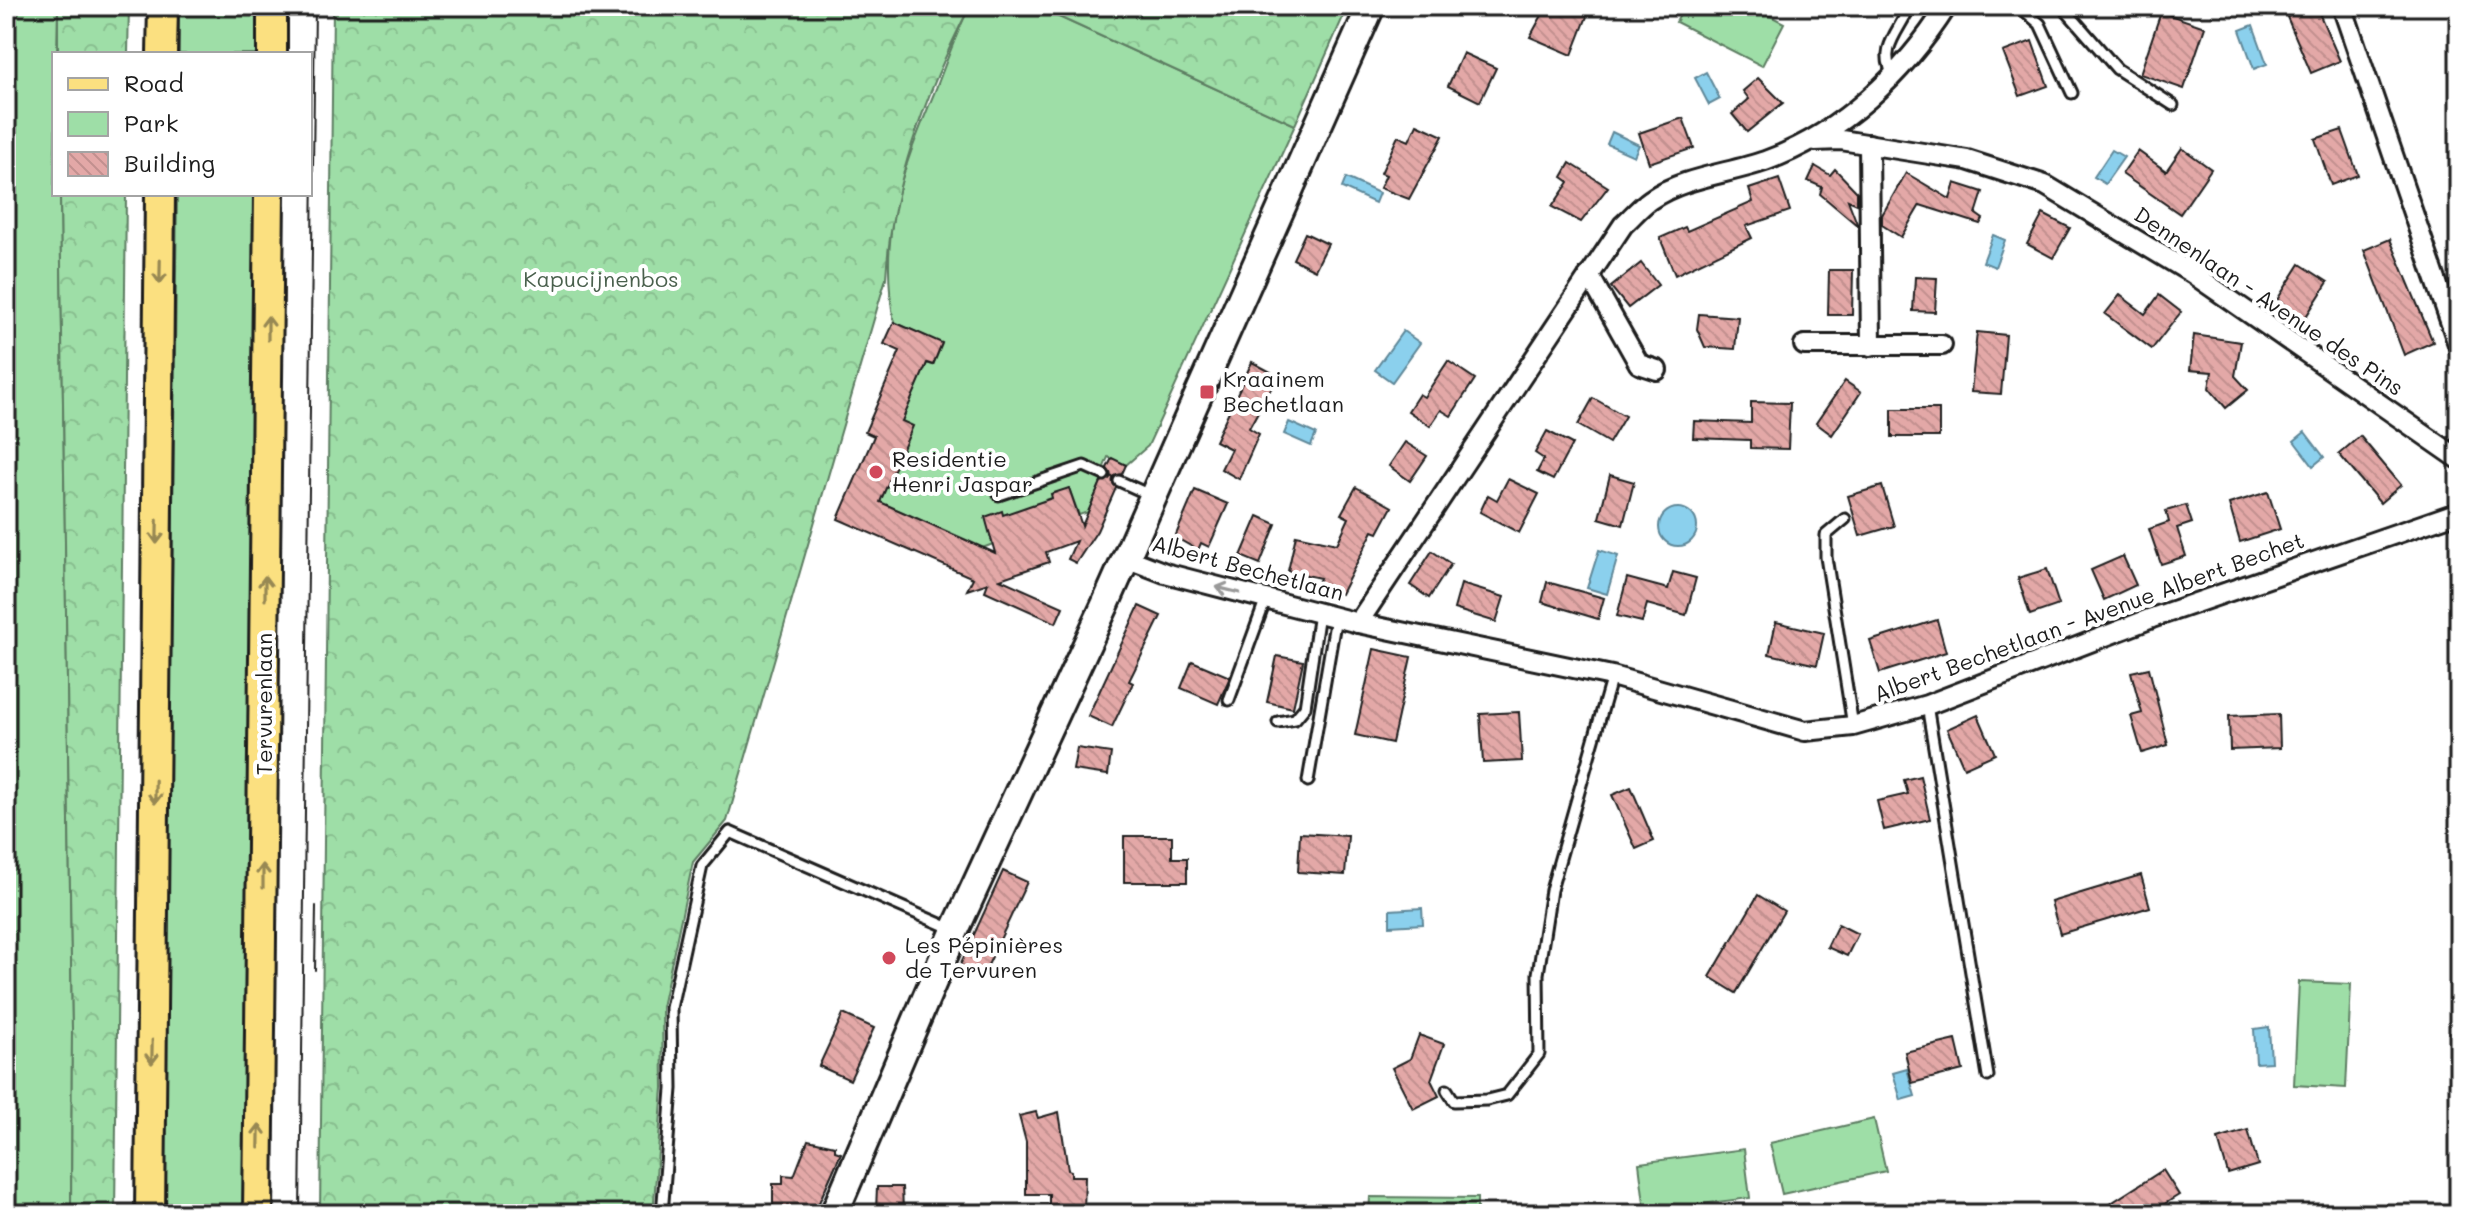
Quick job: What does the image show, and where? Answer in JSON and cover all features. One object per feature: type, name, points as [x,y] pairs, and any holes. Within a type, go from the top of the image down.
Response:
[{"type":"main road","points":[[162,52],[163,6]]},
{"type":"main road","points":[[272,6],[272,52]]},
{"type":"main road","points":[[150,1214],[160,196]]},
{"type":"main road","name":"Tervurenlaan","points":[[258,1214],[269,196]]},
{"type":"street","points":[[834,1214],[955,930],[1126,558],[1371,6]]},
{"type":"street","points":[[1358,623],[1623,225],[1650,200],[1681,185],[1765,161],[1815,141],[1893,75],[1928,37],[1947,6]]},
{"type":"street","points":[[2342,6],[2459,347]]},
{"type":"street","name":"Dennenlaan - Avenue des Pins","points":[[1815,141],[1869,144],[1967,160],[2045,185],[2193,274],[2459,459]]},
{"type":"street","points":[[1869,144],[1871,346]]},
{"type":"street","points":[[1589,275],[1639,364],[1657,370]]},
{"type":"street","points":[[1804,345],[1942,345]]},
{"type":"street","name":"Albert Bechetlaan - Avenue Albert Bechet","points":[[1358,623],[1612,676],[1805,731],[1853,726],[1927,705],[2152,618],[2459,512]]},
{"type":"street","name":"Albert Bechetlaan","points":[[1126,558],[1165,573],[1358,623]]},
{"type":"lane","points":[[1893,75],[1885,61],[1887,46],[1910,6]]},
{"type":"lane","points":[[2019,6],[2040,24],[2072,93]]},
{"type":"lane","points":[[2062,6],[2117,69],[2173,105]]},
{"type":"lane","points":[[999,495],[1084,466],[1104,475]]},
{"type":"lane","points":[[1119,481],[1153,497]]},
{"type":"lane","points":[[1845,519],[1826,535],[1826,557],[1853,726]]},
{"type":"lane","points":[[1229,700],[1266,599]]},
{"type":"lane","points":[[1278,722],[1295,719],[1305,707],[1328,615]]},
{"type":"lane","points":[[1308,781],[1328,615]]},
{"type":"lane","points":[[1447,1090],[1454,1101],[1487,1100],[1507,1095],[1539,1054],[1538,974],[1551,890],[1612,676]]},
{"type":"lane","points":[[1927,705],[1988,1076]]},
{"type":"lane","points":[[662,1214],[672,1089],[671,1008],[702,866],[730,832],[955,930]]},
{"type":"green space","points":[[6,6],[58,6],[57,52],[52,52],[52,196],[60,196],[72,1028],[71,1214],[6,1214]]},
{"type":"green space","points":[[58,6],[129,6],[128,52],[58,52]]},
{"type":"green space","points":[[179,6],[261,6],[260,52],[179,52]]},
{"type":"green space","name":"Kapucijnenbos","points":[[333,6],[970,6],[940,70],[914,138],[895,208],[886,278],[727,821],[693,862],[662,1007],[663,1088],[653,1214],[320,1214]]},
{"type":"green space","points":[[970,6],[1035,6],[1295,125],[1148,446],[1126,465],[1108,457],[1104,467],[1107,469],[1088,512],[1079,515],[1069,488],[993,544],[977,550],[969,541],[880,502],[901,421],[927,363],[933,365],[942,344],[894,322],[890,290],[891,231],[912,149]]},
{"type":"green space","points":[[1035,6],[1348,6],[1295,125]]},
{"type":"green space","points":[[1685,6],[1751,6],[1784,23],[1762,66],[1676,22]]},
{"type":"green space","points":[[60,196],[126,196],[115,1214],[71,1214],[72,1028]]},
{"type":"green space","points":[[177,196],[258,196],[244,1214],[164,1214]]},
{"type":"green space","points":[[2299,982],[2351,984],[2346,1088],[2294,1085]]},
{"type":"green space","points":[[1874,1119],[1886,1171],[1782,1194],[1770,1143]]},
{"type":"green space","points":[[1744,1149],[1750,1198],[1645,1211],[1639,1163]]},
{"type":"green space","points":[[1370,1197],[1477,1198],[1477,1214],[1369,1214]]},
{"type":"water","points":[[2253,25],[2267,64],[2254,69],[2240,30]]},
{"type":"water","points":[[1706,72],[1720,99],[1709,105],[1695,78]]},
{"type":"water","points":[[1612,132],[1639,145],[1634,156],[1607,144]]},
{"type":"water","points":[[2112,150],[2124,157],[2105,184],[2094,177]]},
{"type":"water","points":[[1346,178],[1379,193],[1375,203],[1342,188]]},
{"type":"water","points":[[1993,235],[2005,240],[1995,267],[1983,262]]},
{"type":"water","points":[[1403,331],[1420,343],[1392,382],[1375,370]]},
{"type":"water","points":[[1289,422],[1316,434],[1311,446],[1284,434]]},
{"type":"water","points":[[2305,432],[2324,457],[2313,466],[2294,441]]},
{"type":"water","points":[[1678,508],[1691,514],[1697,527],[1691,540],[1678,546],[1665,540],[1659,527],[1665,514]]},
{"type":"water","points":[[1599,550],[1618,556],[1607,594],[1587,588]]},
{"type":"water","points":[[1422,908],[1423,924],[1390,926],[1390,910]]},
{"type":"water","points":[[2269,1027],[2271,1062],[2256,1063],[2254,1029]]},
{"type":"water","points":[[1907,1069],[1915,1096],[1901,1100],[1893,1073]]},
{"type":"building","points":[[1547,6],[1591,6],[1572,55],[1530,37]]},
{"type":"building","points":[[2316,6],[2340,61],[2311,73],[2287,17]]},
{"type":"building","points":[[2161,12],[2205,27],[2184,89],[2140,74]]},
{"type":"building","points":[[2032,41],[2048,86],[2020,96],[2003,52]]},
{"type":"building","points":[[1463,53],[1496,68],[1480,102],[1448,86]]},
{"type":"building","points":[[1758,78],[1783,103],[1747,132],[1732,114],[1749,99],[1743,91]]},
{"type":"building","points":[[1683,118],[1694,148],[1649,163],[1639,133]]},
{"type":"building","points":[[1417,124],[1443,136],[1409,199],[1380,188],[1386,175],[1381,173],[1398,136],[1409,141]]},
{"type":"building","points":[[2342,130],[2358,175],[2331,185],[2315,139]]},
{"type":"building","points":[[2182,148],[2211,169],[2180,214],[2122,174],[2138,151],[2166,171]]},
{"type":"building","points":[[1570,163],[1608,187],[1581,222],[1552,207],[1569,182],[1562,177]]},
{"type":"building","points":[[1815,166],[1830,175],[1835,169],[1857,192],[1857,204],[1848,200],[1858,226],[1820,194],[1822,187],[1808,181]]},
{"type":"building","points":[[1906,173],[1950,199],[1955,183],[1983,192],[1976,214],[1983,219],[1980,224],[1920,205],[1901,237],[1882,225],[1882,215]]},
{"type":"building","points":[[1779,179],[1790,211],[1746,226],[1752,238],[1675,275],[1660,238],[1685,227],[1687,231],[1753,202],[1749,189]]},
{"type":"building","points":[[2043,214],[2070,228],[2053,258],[2027,244]]},
{"type":"building","points":[[1305,233],[1328,244],[1315,270],[1293,259]]},
{"type":"building","points":[[2390,239],[2433,342],[2404,355],[2364,250]]},
{"type":"building","points":[[1641,263],[1658,285],[1628,308],[1611,287]]},
{"type":"building","points":[[2300,264],[2328,282],[2305,318],[2277,300]]},
{"type":"building","points":[[1829,270],[1853,270],[1852,315],[1828,315]]},
{"type":"building","points":[[1915,277],[1937,278],[1935,312],[1913,311]]},
{"type":"building","points":[[2120,295],[2145,314],[2159,295],[2181,312],[2152,349],[2105,314]]},
{"type":"building","points":[[1699,314],[1738,317],[1735,349],[1705,347],[1697,329]]},
{"type":"building","name":"Residentie Henri Jaspar","points":[[894,322],[942,343],[933,365],[927,363],[902,421],[913,426],[880,502],[995,553],[985,517],[1002,511],[1003,515],[1052,498],[1051,494],[1069,488],[1082,526],[1101,482],[1111,477],[1107,468],[1112,458],[1126,465],[1122,474],[1113,477],[1116,488],[1097,531],[1076,563],[1068,559],[1076,541],[1046,552],[1049,562],[1000,579],[1063,607],[1056,623],[985,591],[988,583],[967,590],[973,578],[838,519],[874,436],[865,432],[900,351],[884,344]]},
{"type":"building","points":[[1977,332],[2006,335],[2001,394],[1971,392]]},
{"type":"building","points":[[2194,335],[2241,342],[2235,376],[2248,390],[2226,408],[2209,388],[2212,372],[2190,370]]},
{"type":"building","points":[[1448,361],[1475,379],[1451,416],[1441,410],[1430,426],[1408,411],[1419,394],[1424,397]]},
{"type":"building","points":[[1252,362],[1278,376],[1249,428],[1259,434],[1239,479],[1221,469],[1231,449],[1215,441]]},
{"type":"building","points":[[1845,381],[1861,392],[1832,435],[1816,423]]},
{"type":"building","points":[[1593,398],[1625,416],[1609,443],[1578,425]]},
{"type":"building","points":[[1751,402],[1790,403],[1788,449],[1750,448],[1750,440],[1693,438],[1694,421],[1751,423]]},
{"type":"building","points":[[1892,409],[1939,409],[1939,437],[1892,437]]},
{"type":"building","points":[[1547,431],[1572,444],[1553,480],[1537,472],[1544,459],[1535,453]]},
{"type":"building","points":[[2360,436],[2401,485],[2380,503],[2339,454]]},
{"type":"building","points":[[1405,442],[1427,456],[1410,481],[1389,466]]},
{"type":"building","points":[[1610,475],[1634,482],[1623,525],[1599,518]]},
{"type":"building","points":[[1508,479],[1539,494],[1519,533],[1480,512],[1488,495],[1497,500]]},
{"type":"building","points":[[1882,486],[1894,526],[1860,536],[1848,496]]},
{"type":"building","points":[[1356,487],[1392,507],[1378,533],[1373,531],[1341,594],[1318,583],[1320,578],[1288,571],[1296,535],[1337,544],[1349,518],[1341,514]]},
{"type":"building","points":[[1195,490],[1228,504],[1209,547],[1201,543],[1198,550],[1175,537]]},
{"type":"building","points":[[2268,492],[2280,529],[2240,542],[2229,504]]},
{"type":"building","points":[[2186,505],[2192,523],[2177,528],[2186,556],[2161,564],[2149,529],[2169,522],[2166,511]]},
{"type":"building","points":[[1258,516],[1276,524],[1260,564],[1241,556]]},
{"type":"building","points":[[1432,551],[1451,564],[1429,598],[1410,585]]},
{"type":"building","points":[[2123,556],[2136,585],[2104,600],[2091,570]]},
{"type":"building","points":[[2047,569],[2059,605],[2030,615],[2018,578]]},
{"type":"building","points":[[1673,572],[1696,578],[1686,615],[1647,604],[1642,622],[1617,616],[1627,578],[1668,589]]},
{"type":"building","points":[[1547,582],[1604,598],[1598,619],[1542,602]]},
{"type":"building","points":[[1461,584],[1504,597],[1496,622],[1454,609]]},
{"type":"building","points":[[1139,606],[1161,616],[1129,681],[1133,683],[1112,727],[1088,716]]},
{"type":"building","points":[[1937,620],[1946,652],[1880,673],[1870,641]]},
{"type":"building","points":[[1776,622],[1824,633],[1817,665],[1769,654]]},
{"type":"building","points":[[1374,649],[1411,657],[1392,743],[1355,735]]},
{"type":"building","points":[[1277,656],[1303,661],[1293,708],[1267,702]]},
{"type":"building","points":[[1192,661],[1230,677],[1218,704],[1181,688]]},
{"type":"building","points":[[2149,668],[2168,745],[2142,753],[2131,716],[2142,713],[2131,672]]},
{"type":"building","points":[[1519,712],[1522,761],[1483,763],[1480,714]]},
{"type":"building","points":[[2279,714],[2280,748],[2230,750],[2229,716]]},
{"type":"building","points":[[1978,715],[1995,754],[1964,768],[1947,729]]},
{"type":"building","points":[[1077,748],[1111,753],[1108,775],[1073,770]]},
{"type":"building","points":[[1920,776],[1930,819],[1884,830],[1877,801],[1908,794],[1904,780]]},
{"type":"building","points":[[1631,787],[1654,841],[1636,849],[1612,795]]},
{"type":"building","points":[[1300,833],[1348,836],[1345,875],[1298,872]]},
{"type":"building","points":[[1124,836],[1172,836],[1172,858],[1187,858],[1187,882],[1124,882]]},
{"type":"building","points":[[1003,871],[1027,882],[983,976],[960,965]]},
{"type":"building","points":[[2141,875],[2150,907],[2060,934],[2051,902]]},
{"type":"building","points":[[1758,895],[1784,911],[1736,993],[1710,977]]},
{"type":"building","points":[[1838,924],[1858,934],[1847,956],[1827,947]]},
{"type":"building","points":[[843,1014],[874,1028],[850,1080],[819,1066]]},
{"type":"building","points":[[1419,1035],[1444,1044],[1431,1080],[1439,1096],[1413,1109],[1392,1068],[1410,1059]]},
{"type":"building","points":[[1956,1040],[1963,1070],[1912,1083],[1905,1052]]},
{"type":"building","points":[[1036,1112],[1038,1118],[1059,1112],[1068,1170],[1071,1176],[1085,1176],[1084,1214],[1049,1214],[1049,1194],[1026,1194],[1026,1142],[1019,1116]]},
{"type":"building","points":[[2248,1130],[2258,1165],[2228,1174],[2218,1139]]},
{"type":"building","points":[[808,1140],[835,1146],[835,1151],[841,1153],[814,1214],[773,1214],[773,1184],[783,1184],[783,1175],[794,1176]]},
{"type":"building","points":[[2163,1170],[2179,1195],[2148,1214],[2094,1214]]},
{"type":"building","points":[[877,1187],[902,1187],[903,1209],[876,1210]]},
{"type":"tram line","points":[[300,1214],[315,6]]},
{"type":"tram line","points":[[315,970],[316,906]]},
{"type":"place","name":"Kraainem Bechetlaan","points":[[1207,392]]},
{"type":"place","name":"Residentie Henri Jaspar","points":[[876,472]]},
{"type":"place","name":"Les Pépinières de Tervuren","points":[[889,958]]}]
